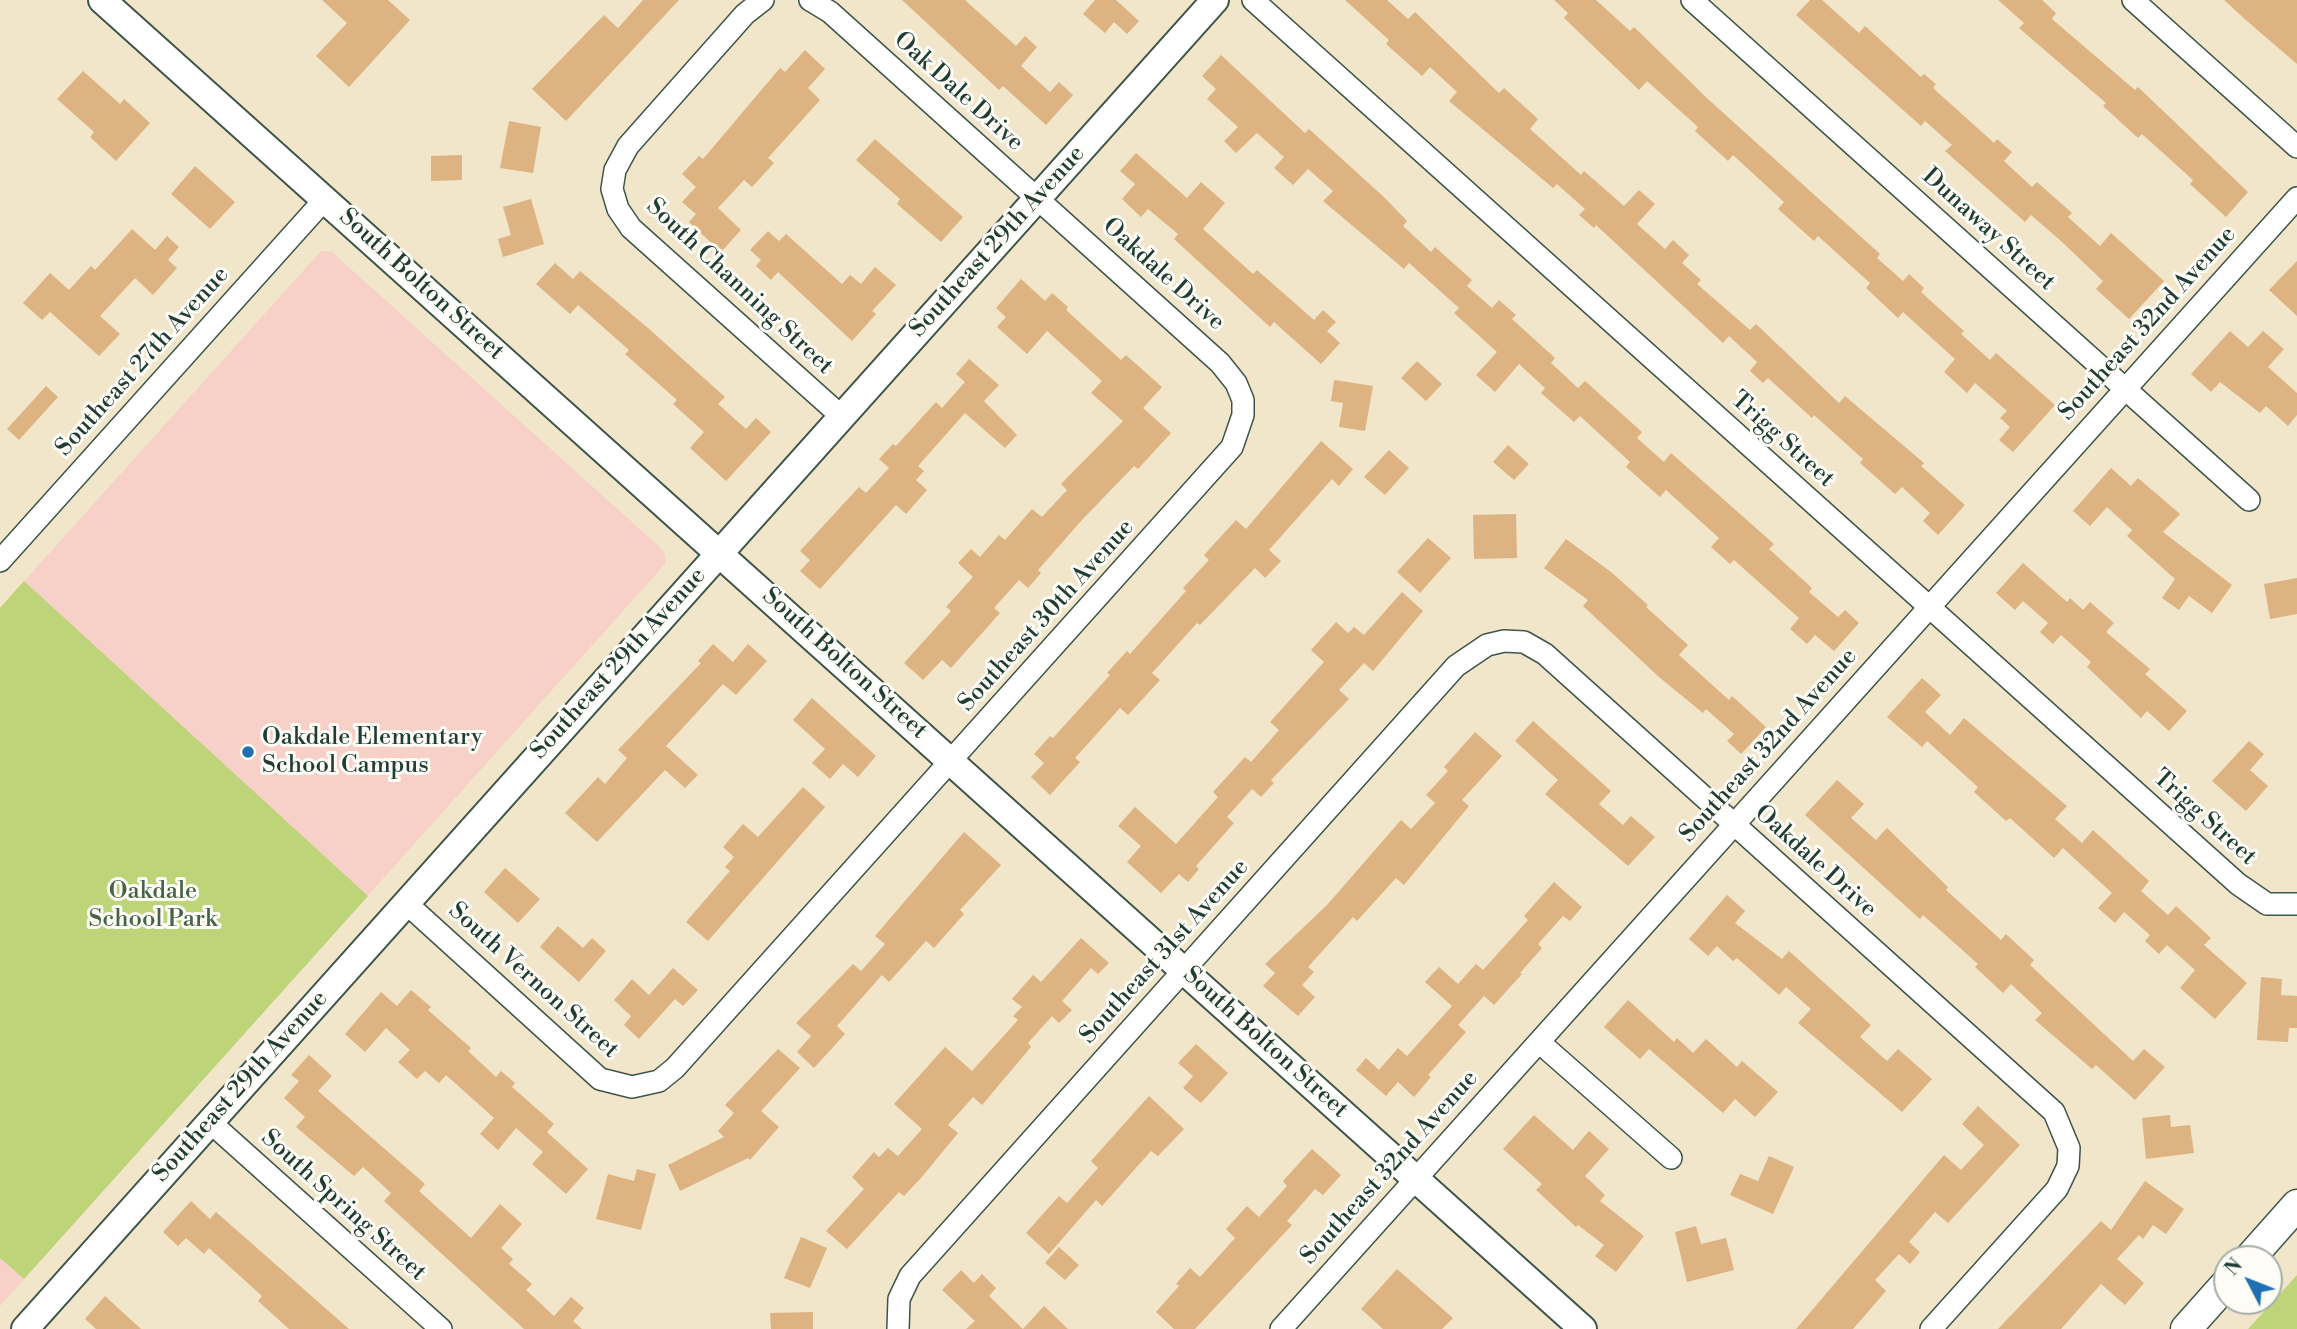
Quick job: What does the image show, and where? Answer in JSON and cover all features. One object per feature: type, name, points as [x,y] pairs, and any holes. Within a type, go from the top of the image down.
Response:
[{"type":"main road","points":[[2261,1245],[2297,1205]]},
{"type":"main road","points":[[2186,1329],[2213,1299]]},
{"type":"street","name":"South Bolton Street","points":[[103,0],[1583,1329]]},
{"type":"street","name":"South Channing Street","points":[[763,0],[745,14],[628,146],[615,170],[612,189],[618,209],[631,228],[841,416]]},
{"type":"street","name":"Oak Dale Drive","points":[[810,0],[830,12],[1037,197]]},
{"type":"street","name":"Southeast 29th Avenue","points":[[25,1329],[1215,0]]},
{"type":"street","name":"Trigg Street","points":[[1253,0],[2238,884],[2267,904],[2290,905]]},
{"type":"street","name":"Dunaway Street","points":[[1692,0],[2249,500]]},
{"type":"street","points":[[2133,0],[2297,147]]},
{"type":"street","name":"Oakdale Drive","points":[[1037,197],[1220,363],[1236,383],[1243,400]]},
{"type":"street","name":"Southeast 32nd Avenue","points":[[1292,1325],[1416,1178],[2297,198]]},
{"type":"street","name":"Southeast 27th Avenue","points":[[0,561],[325,199]]},
{"type":"street","name":"Southeast 30th Avenue","points":[[632,1087],[659,1081],[675,1068],[1221,461],[1239,430],[1243,400]]},
{"type":"street","name":"Oakdale Drive","points":[[1504,641],[1524,642],[1545,654],[2054,1112],[2069,1148],[2068,1166],[2057,1189],[1931,1329]]},
{"type":"street","name":"Southeast 31st Avenue","points":[[898,1326],[899,1299],[910,1276],[1456,666],[1488,645],[1504,641]]},
{"type":"street","name":"South Vernon Street","points":[[406,902],[600,1079],[632,1087]]},
{"type":"street","points":[[1539,1042],[1671,1158]]},
{"type":"street","name":"South Spring Street","points":[[210,1122],[441,1329]]},
{"type":"shaded area","name":"Oakdale Elementary School Campus","points":[[321,251],[332,252],[664,551],[666,563],[0,1306],[0,608]]},
{"type":"green space","name":"Oakdale School Park","points":[[24,581],[368,896],[24,1279],[0,1258],[0,608]]},
{"type":"green space","points":[[2297,1275],[2297,1329],[2248,1329],[2261,1315],[2283,1315],[2283,1290]]},
{"type":"building","points":[[322,0],[388,0],[410,20],[349,87],[316,56],[347,23]]},
{"type":"building","points":[[643,0],[679,0],[566,121],[532,89],[604,15],[618,28]]},
{"type":"building","points":[[902,0],[965,0],[1016,46],[1025,36],[1037,47],[1021,66],[1050,92],[1059,82],[1073,95],[1046,125],[1003,86],[999,90]]},
{"type":"building","points":[[1095,0],[1116,0],[1139,21],[1127,34],[1114,22],[1105,33],[1083,14]]},
{"type":"building","points":[[1345,0],[1387,0],[1408,19],[1415,12],[1499,93],[1504,88],[1538,119],[1530,129],[1581,175],[1584,171],[1624,206],[1639,190],[1655,204],[1637,224],[1665,249],[1673,240],[1689,255],[1682,263],[1701,280],[1697,284],[1750,330],[1756,324],[1839,403],[1845,396],[1924,463],[1921,466],[1965,505],[1938,535],[1923,521],[1930,513],[1902,487],[1895,494],[1860,463],[1863,459],[1814,415],[1812,418],[1768,378],[1763,383],[1750,371],[1757,362],[1729,336],[1723,343],[1596,225],[1594,228],[1579,215],[1585,209],[1557,184],[1553,188],[1449,101],[1457,92],[1430,67],[1422,76],[1386,44],[1389,40]]},
{"type":"building","points":[[1554,0],[1596,0],[1630,31],[1634,27],[1709,100],[1880,254],[1877,258],[1903,281],[1909,274],[1924,288],[1921,292],[1964,331],[1961,334],[1990,360],[1996,353],[2055,405],[2013,452],[1999,440],[2010,427],[2000,418],[2007,411],[1975,383],[1967,393],[1944,372],[1955,359],[1903,312],[1898,318],[1866,288],[1870,283],[1818,236],[1814,241],[1778,209],[1784,202],[1733,155],[1728,161],[1695,131],[1698,127],[1647,81],[1639,90],[1564,18],[1568,13]]},
{"type":"building","points":[[1810,0],[1822,0],[1859,33],[1865,26],[1921,77],[1924,74],[1936,84],[1933,88],[1994,143],[1997,139],[2012,152],[2004,161],[2032,187],[2037,182],[2072,213],[2068,217],[2100,246],[2111,233],[2164,281],[2129,319],[2096,289],[2103,281],[2061,241],[2031,215],[2025,222],[1945,151],[1952,145],[1925,121],[1921,126],[1796,15]]},
{"type":"building","points":[[1998,0],[2042,0],[2056,13],[2052,19],[2135,90],[2138,87],[2248,192],[2226,217],[2190,184],[2193,180],[2142,134],[2138,138],[2103,106],[2106,103],[2019,28],[2024,23]]},
{"type":"building","points":[[2224,0],[2297,0],[2297,64],[2247,21]]},
{"type":"building","points":[[805,50],[825,69],[808,88],[820,100],[768,158],[774,163],[752,187],[744,180],[718,208],[741,230],[721,252],[689,222],[696,214],[682,202],[696,187],[682,174],[699,156],[703,159],[780,68],[785,72]]},
{"type":"building","points":[[1221,55],[1305,133],[1309,129],[1386,199],[1407,221],[1403,226],[1431,252],[1435,247],[1472,280],[1467,286],[1492,308],[1499,300],[1516,315],[1512,319],[1555,358],[1551,363],[1578,388],[1585,381],[1642,432],[1637,438],[1664,462],[1671,453],[1774,544],[1769,549],[1812,588],[1809,592],[1838,617],[1845,610],[1859,623],[1834,651],[1815,635],[1807,644],[1790,629],[1799,618],[1734,560],[1730,564],[1711,547],[1719,538],[1666,490],[1660,497],[1626,467],[1630,462],[1580,416],[1574,422],[1541,393],[1545,388],[1519,364],[1495,392],[1476,375],[1497,352],[1454,313],[1459,308],[1409,263],[1404,269],[1323,201],[1333,191],[1308,169],[1293,185],[1274,168],[1284,157],[1257,133],[1236,153],[1224,141],[1238,127],[1207,99],[1216,89],[1202,76]]},
{"type":"building","points":[[83,71],[120,104],[124,99],[150,123],[116,161],[90,137],[94,132],[57,99]]},
{"type":"building","points":[[509,121],[541,127],[533,173],[500,168]]},
{"type":"building","points":[[875,139],[963,217],[941,242],[897,204],[900,199],[856,160]]},
{"type":"building","points":[[1136,153],[1187,198],[1201,182],[1225,203],[1203,229],[1253,274],[1257,270],[1314,320],[1323,310],[1336,322],[1327,331],[1340,343],[1321,364],[1274,322],[1270,327],[1174,239],[1178,234],[1148,209],[1141,217],[1122,199],[1135,184],[1120,171]]},
{"type":"building","points":[[462,155],[462,180],[431,181],[431,156]]},
{"type":"building","points":[[195,166],[235,202],[210,229],[171,194]]},
{"type":"building","points":[[531,199],[544,244],[503,257],[498,239],[511,235],[503,207]]},
{"type":"building","points":[[132,229],[155,250],[167,236],[179,247],[168,260],[177,268],[153,295],[135,278],[100,316],[120,334],[99,356],[50,312],[42,320],[23,303],[50,273],[69,290],[91,266],[95,270]]},
{"type":"building","points":[[768,231],[779,241],[786,234],[842,284],[850,275],[861,284],[875,267],[896,285],[872,311],[876,314],[852,341],[778,272],[771,280],[756,266],[761,260],[750,250]]},
{"type":"building","points":[[2297,261],[2297,316],[2269,290]]},
{"type":"building","points":[[555,263],[573,279],[580,271],[648,328],[725,397],[718,404],[746,429],[756,418],[771,432],[726,481],[690,448],[704,432],[673,404],[677,400],[625,354],[629,350],[578,305],[570,314],[536,284]]},
{"type":"building","points":[[1021,279],[1045,301],[1052,293],[1068,307],[1066,310],[1121,360],[1126,355],[1162,387],[1143,408],[1171,433],[1138,469],[1134,466],[1081,521],[1038,570],[1041,573],[1028,588],[1019,580],[994,608],[1000,613],[951,668],[942,660],[923,680],[904,663],[951,611],[946,607],[973,577],[958,563],[971,549],[980,557],[999,535],[1005,540],[1032,509],[1042,517],[1067,490],[1061,484],[1123,421],[1091,393],[1102,381],[1047,331],[1027,354],[997,327],[1006,317],[996,308]]},
{"type":"building","points":[[2230,331],[2248,347],[2263,331],[2284,349],[2268,367],[2297,393],[2297,415],[2288,426],[2266,406],[2260,413],[2220,382],[2211,392],[2191,374]]},
{"type":"building","points":[[969,359],[999,385],[984,401],[1017,435],[1005,448],[965,413],[918,466],[924,471],[916,480],[927,490],[906,514],[896,505],[820,589],[800,571],[810,560],[800,551],[859,487],[866,493],[889,468],[879,459],[893,444],[896,446],[936,402],[942,408],[965,382],[956,374]]},
{"type":"building","points":[[1417,361],[1442,384],[1426,401],[1401,378]]},
{"type":"building","points":[[1334,380],[1373,386],[1365,431],[1339,427],[1343,403],[1331,401]]},
{"type":"building","points":[[46,386],[58,397],[19,440],[7,429]]},
{"type":"building","points":[[1321,441],[1353,469],[1339,486],[1332,479],[1269,550],[1281,561],[1265,578],[1255,568],[1200,625],[1197,623],[1152,673],[1160,680],[1128,715],[1120,708],[1075,758],[1080,762],[1050,795],[1031,777],[1044,763],[1034,754],[1050,736],[1053,738],[1110,675],[1107,673],[1127,651],[1130,654],[1186,591],[1183,588],[1209,560],[1204,555],[1236,520],[1246,529]]},
{"type":"building","points":[[1508,445],[1529,464],[1514,480],[1493,462]]},
{"type":"building","points":[[1389,450],[1409,468],[1385,495],[1364,477]]},
{"type":"building","points":[[2111,468],[2131,486],[2138,478],[2180,514],[2163,532],[2232,585],[2212,613],[2189,596],[2179,610],[2162,598],[2175,579],[2127,536],[2132,530],[2107,507],[2090,526],[2073,511]]},
{"type":"building","points":[[1516,514],[1517,558],[1474,559],[1473,515]]},
{"type":"building","points":[[1428,538],[1451,558],[1420,593],[1397,572]]},
{"type":"building","points":[[1566,539],[1611,572],[1648,605],[1646,607],[1688,645],[1679,655],[1729,700],[1732,696],[1766,727],[1741,754],[1727,741],[1734,734],[1706,709],[1703,713],[1659,677],[1583,606],[1588,600],[1544,568]]},
{"type":"building","points":[[2023,563],[2067,602],[2070,598],[2083,610],[2090,602],[2114,623],[2106,632],[2150,669],[2145,674],[2187,711],[2169,731],[2147,711],[2141,718],[2087,667],[2091,662],[2061,635],[2053,644],[2040,632],[2048,623],[2023,601],[2015,610],[1996,593]]},
{"type":"building","points":[[2297,578],[2297,614],[2270,619],[2264,584]]},
{"type":"building","points":[[1402,592],[1423,611],[1373,671],[1364,663],[1339,690],[1349,699],[1271,780],[1274,783],[1261,797],[1252,789],[1227,817],[1234,823],[1196,866],[1199,869],[1188,882],[1179,874],[1161,893],[1127,862],[1141,846],[1118,826],[1135,807],[1176,844],[1218,797],[1213,792],[1245,757],[1251,762],[1279,730],[1270,722],[1324,662],[1311,650],[1336,622],[1348,633],[1354,627],[1364,635]]},
{"type":"building","points":[[713,644],[733,662],[748,644],[767,661],[736,695],[723,684],[666,746],[698,775],[685,788],[665,770],[597,842],[565,813],[598,777],[605,784],[627,758],[618,750],[701,663],[698,661]]},
{"type":"building","points":[[1922,678],[1941,695],[1925,712],[1950,735],[1964,718],[2067,806],[2055,819],[2082,843],[2093,830],[2149,881],[2141,891],[2168,915],[2176,906],[2211,938],[2204,945],[2247,983],[2215,1019],[2180,988],[2195,970],[2167,945],[2159,954],[2145,941],[2150,935],[2124,912],[2115,923],[2098,908],[2112,893],[2063,848],[2054,858],[2010,818],[2006,821],[1974,792],[1978,787],[1927,741],[1922,747],[1887,717]]},
{"type":"building","points":[[812,698],[876,756],[858,777],[843,764],[830,779],[812,763],[825,749],[793,720]]},
{"type":"building","points":[[1533,721],[1611,791],[1599,804],[1623,825],[1631,816],[1655,837],[1628,866],[1545,794],[1558,780],[1515,741]]},
{"type":"building","points":[[1475,732],[1502,756],[1462,800],[1469,806],[1404,885],[1396,878],[1357,921],[1353,917],[1308,967],[1314,972],[1302,985],[1315,997],[1298,1016],[1263,986],[1275,973],[1265,964],[1327,905],[1401,820],[1411,829],[1435,803],[1426,795],[1448,771],[1444,767]]},
{"type":"building","points":[[2249,741],[2264,754],[2250,770],[2268,786],[2246,811],[2212,781]]},
{"type":"building","points":[[1837,780],[1864,804],[1851,818],[1876,840],[1887,828],[1948,887],[1946,890],[2001,940],[2006,934],[2034,960],[2030,965],[2133,1061],[2144,1049],[2165,1067],[2135,1100],[2096,1065],[2092,1069],[2035,1020],[2042,1013],[2011,984],[2003,993],[1975,967],[1978,964],[1923,915],[1920,919],[1805,815]]},
{"type":"building","points":[[803,787],[825,807],[708,941],[686,922],[730,871],[725,867],[734,857],[723,847],[743,824],[758,837]]},
{"type":"building","points":[[964,832],[1001,865],[960,910],[964,914],[934,948],[926,941],[889,982],[882,975],[837,1026],[845,1034],[814,1068],[797,1052],[811,1036],[796,1023],[853,964],[861,971],[885,944],[875,936]]},
{"type":"building","points":[[505,868],[540,899],[518,923],[484,892]]},
{"type":"building","points":[[1554,882],[1582,907],[1570,921],[1563,916],[1538,944],[1542,948],[1520,973],[1522,974],[1494,1005],[1484,996],[1458,1025],[1466,1032],[1428,1075],[1431,1077],[1414,1097],[1398,1082],[1386,1096],[1356,1070],[1366,1058],[1379,1070],[1398,1048],[1407,1056],[1452,1006],[1425,982],[1439,967],[1458,984],[1476,964],[1483,970],[1528,920],[1524,916]]},
{"type":"building","points":[[1727,895],[1745,911],[1735,923],[1782,959],[1789,951],[1871,1025],[1860,1037],[1887,1061],[1898,1049],[1932,1079],[1902,1112],[1798,1023],[1811,1009],[1786,987],[1779,995],[1737,958],[1733,961],[1717,946],[1708,956],[1689,939]]},
{"type":"building","points":[[558,926],[583,948],[592,938],[606,951],[579,982],[540,947]]},
{"type":"building","points":[[1081,938],[1109,963],[1098,974],[1091,968],[1062,1001],[1072,1010],[1059,1023],[1052,1016],[1028,1043],[1031,1047],[982,1105],[973,1097],[948,1125],[958,1133],[921,1178],[904,1196],[899,1192],[847,1249],[826,1231],[864,1189],[852,1177],[874,1152],[879,1157],[888,1148],[898,1156],[922,1129],[894,1104],[945,1047],[972,1071],[1018,1020],[1013,1016],[1022,1007],[1012,999],[1033,975],[1041,982]]},
{"type":"building","points":[[673,968],[698,990],[683,1006],[675,999],[639,1039],[624,1025],[631,1016],[614,1000],[632,979],[649,995]]},
{"type":"building","points":[[2261,977],[2282,979],[2281,995],[2297,996],[2297,1028],[2289,1028],[2288,1042],[2257,1040]]},
{"type":"building","points":[[411,990],[431,1007],[428,1010],[471,1048],[468,1051],[496,1077],[501,1071],[515,1083],[512,1087],[554,1124],[547,1132],[588,1169],[566,1194],[532,1164],[543,1152],[516,1128],[498,1150],[480,1134],[494,1118],[446,1075],[439,1083],[425,1071],[417,1079],[398,1062],[410,1050],[386,1028],[365,1052],[345,1034],[381,992],[397,1006]]},
{"type":"building","points":[[1628,1000],[1674,1042],[1677,1038],[1693,1053],[1706,1039],[1737,1067],[1742,1061],[1778,1092],[1755,1117],[1735,1099],[1723,1113],[1649,1049],[1640,1059],[1604,1027]]},
{"type":"building","points":[[1196,1044],[1228,1073],[1201,1103],[1183,1088],[1193,1076],[1178,1063]]},
{"type":"building","points":[[778,1049],[800,1068],[761,1111],[779,1127],[750,1160],[748,1158],[680,1191],[668,1165],[724,1137],[718,1131],[734,1113],[725,1105]]},
{"type":"building","points":[[309,1055],[332,1076],[318,1091],[425,1184],[419,1191],[471,1238],[500,1204],[522,1224],[501,1248],[513,1259],[509,1264],[532,1284],[526,1290],[554,1316],[571,1297],[584,1308],[573,1321],[582,1329],[524,1329],[384,1201],[391,1193],[363,1167],[354,1176],[296,1127],[305,1117],[284,1098],[299,1081],[291,1075]]},
{"type":"building","points":[[1149,1096],[1184,1129],[1158,1156],[1151,1151],[1102,1206],[1096,1200],[1049,1254],[1026,1233],[1059,1196],[1067,1203],[1098,1168],[1091,1161]]},
{"type":"building","points":[[1978,1106],[2020,1145],[1948,1223],[1935,1212],[1909,1242],[1920,1252],[1910,1264],[1899,1254],[1875,1280],[1886,1291],[1853,1329],[1796,1329],[1944,1155],[1961,1170],[1984,1145],[1962,1124]]},
{"type":"building","points":[[1534,1115],[1573,1150],[1589,1131],[1609,1149],[1585,1176],[1605,1195],[1600,1201],[1644,1236],[1616,1272],[1595,1256],[1604,1245],[1578,1225],[1576,1227],[1536,1190],[1542,1184],[1503,1149]]},
{"type":"building","points":[[2170,1115],[2171,1127],[2190,1125],[2194,1153],[2146,1159],[2142,1118]]},
{"type":"building","points":[[1312,1149],[1341,1175],[1323,1195],[1315,1189],[1287,1221],[1292,1225],[1195,1329],[1174,1329],[1156,1312],[1179,1286],[1176,1284],[1190,1268],[1200,1277],[1235,1238],[1226,1229],[1247,1206],[1259,1217],[1287,1186],[1283,1181]]},
{"type":"building","points":[[1769,1156],[1794,1167],[1773,1214],[1730,1195],[1740,1174],[1758,1181]]},
{"type":"building","points":[[637,1169],[656,1174],[641,1230],[596,1219],[608,1174],[634,1181]]},
{"type":"building","points":[[2145,1181],[2184,1209],[2166,1234],[2153,1225],[2143,1239],[2139,1235],[2117,1259],[2144,1283],[2125,1305],[2101,1284],[2061,1329],[1998,1329],[2101,1221],[2111,1230]]},
{"type":"building","points":[[191,1201],[210,1219],[216,1212],[349,1329],[289,1329],[258,1301],[262,1296],[209,1248],[204,1254],[186,1238],[178,1246],[163,1232]]},
{"type":"building","points":[[1696,1226],[1701,1244],[1726,1238],[1734,1270],[1687,1282],[1675,1232]]},
{"type":"building","points":[[801,1237],[827,1248],[810,1288],[784,1278]]},
{"type":"building","points":[[1059,1247],[1079,1265],[1065,1280],[1045,1263]]},
{"type":"building","points":[[1397,1269],[1453,1318],[1442,1329],[1383,1329],[1361,1309]]},
{"type":"building","points":[[961,1270],[974,1283],[982,1274],[996,1288],[989,1296],[1023,1329],[966,1329],[975,1321],[942,1290]]},
{"type":"building","points":[[105,1296],[141,1329],[96,1329],[85,1319]]},
{"type":"building","points":[[1044,1306],[1068,1329],[1023,1329]]},
{"type":"building","points":[[813,1312],[813,1329],[771,1329],[770,1313]]},
{"type":"place","name":"Oakdale Elementary School Campus","points":[[248,752]]}]
